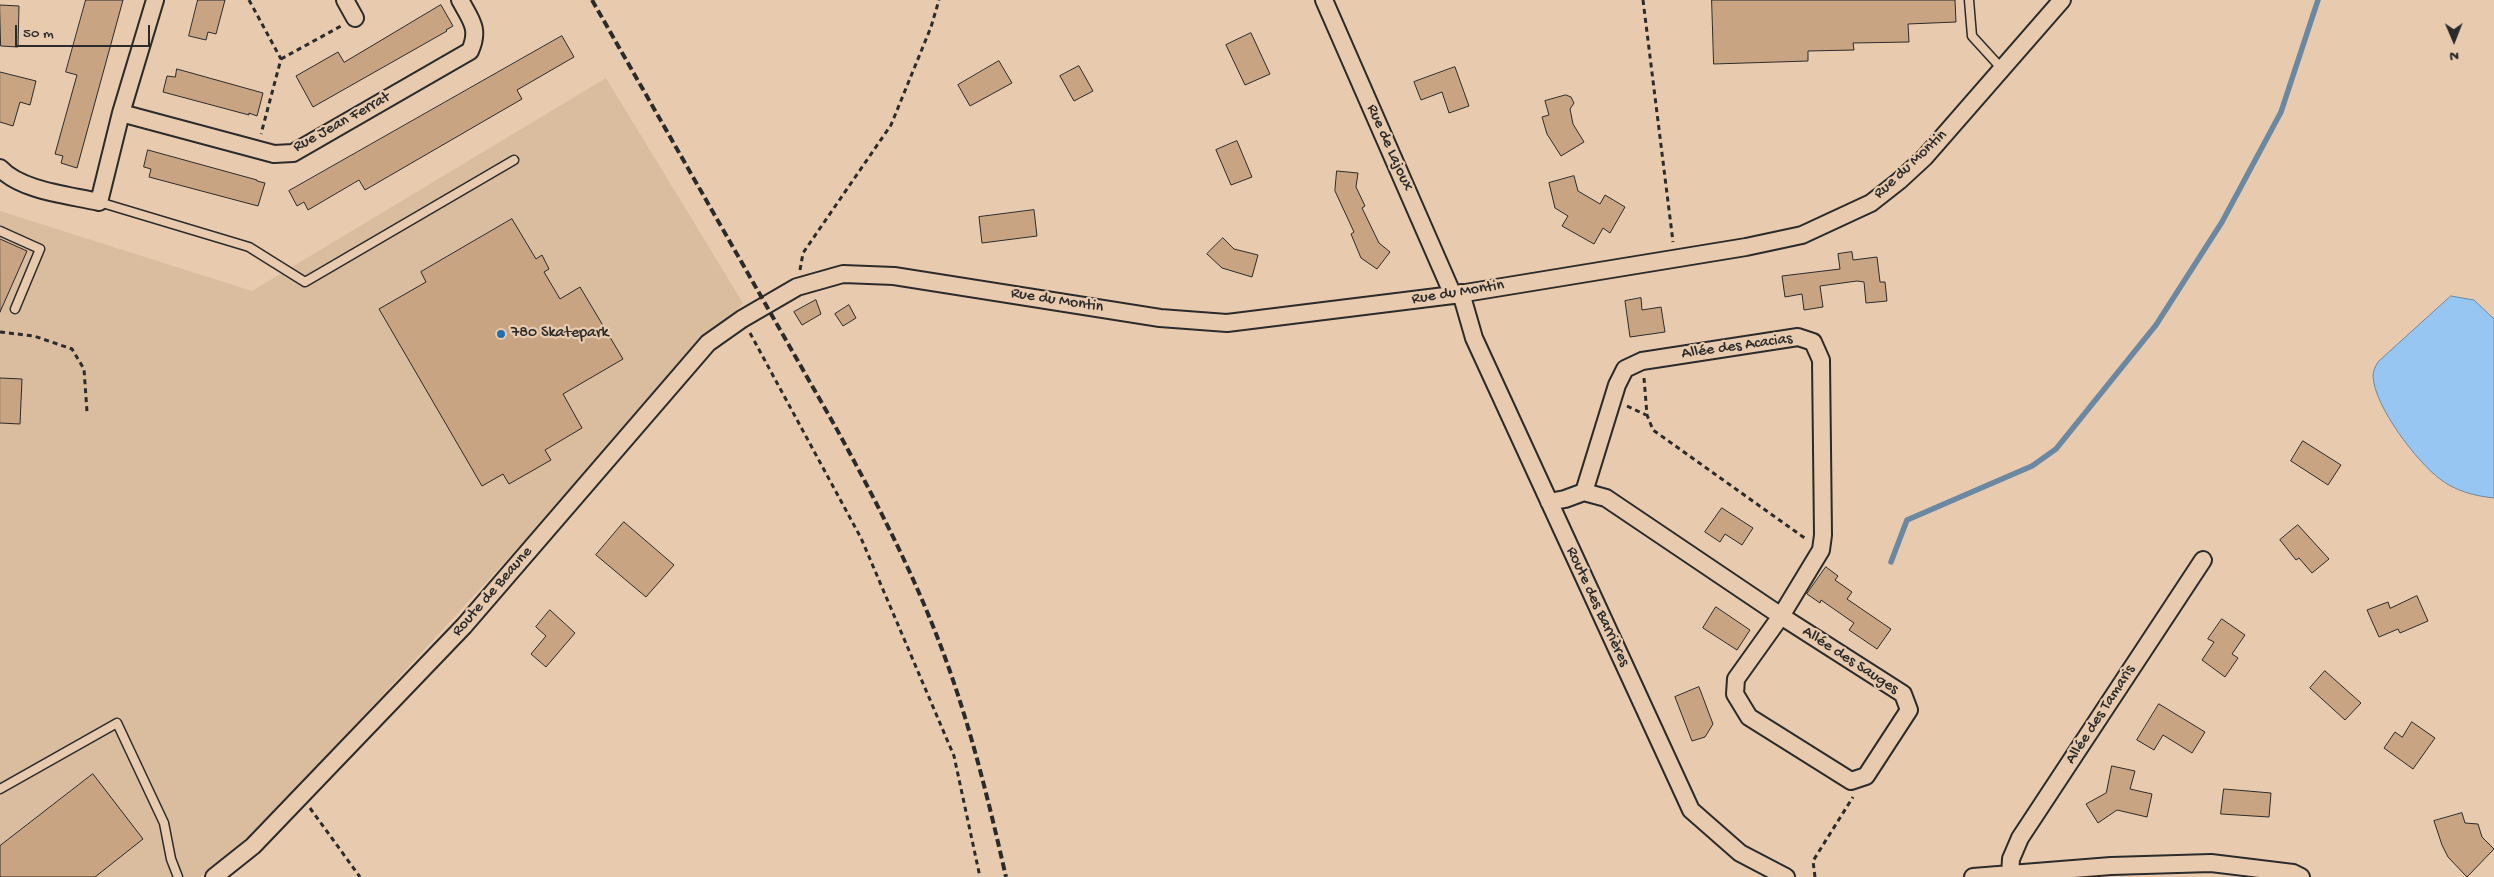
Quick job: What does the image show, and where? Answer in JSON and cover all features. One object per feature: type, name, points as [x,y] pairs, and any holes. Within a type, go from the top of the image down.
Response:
[{"type":"street","points":[[1,169],[8,177],[23,184],[99,202],[121,113],[155,0]]},
{"type":"street","points":[[345,0],[355,18]]},
{"type":"street","name":"Rue Jean Ferrat","points":[[121,113],[274,154],[293,153],[470,51],[475,40],[475,27],[460,0]]},
{"type":"street","name":"Rue de Lajoux","points":[[1324,0],[1457,294]]},
{"type":"street","name":"Rue du Montin","points":[[766,305],[797,287],[843,274],[894,276],[1160,318],[1227,323],[1457,294],[1676,259],[1802,235],[1871,203],[1899,181],[1925,157],[2003,70],[2062,0]]},
{"type":"street","name":"Route des Barrières","points":[[1457,294],[1474,338],[1548,502],[1691,810],[1740,853],[1786,877]]},
{"type":"street","name":"Route de Beaune","points":[[214,877],[253,846],[464,626],[708,343],[766,305]]},
{"type":"street","name":"Allée des Acacias","points":[[1584,492],[1617,385],[1625,370],[1642,361],[1798,337],[1813,342],[1821,360],[1821,550]]},
{"type":"street","points":[[1548,502],[1565,499],[1584,492]]},
{"type":"street","name":"Allée des Sauges","points":[[1584,492],[1606,498],[1781,616],[1902,694],[1909,710],[1866,776],[1852,780]]},
{"type":"street","points":[[1821,550],[1781,616],[1736,679],[1735,694],[1749,717],[1852,780]]},
{"type":"street","name":"Allée des Tamaris","points":[[2010,875],[2011,859],[2020,838],[2203,560]]},
{"type":"street","points":[[1973,877],[2111,866],[2211,863],[2293,873],[2301,877]]},
{"type":"lane","points":[[1969,0],[1972,36],[2003,70]]},
{"type":"lane","points":[[99,202],[249,247],[305,282],[514,160]]},
{"type":"lane","points":[[0,231],[40,249],[15,309]]},
{"type":"lane","points":[[0,790],[117,723],[164,823],[171,859],[178,877]]},
{"type":"path","points":[[249,0],[281,59],[257,149]]},
{"type":"path","points":[[797,287],[803,253],[891,125],[931,27],[939,0]]},
{"type":"path","points":[[1643,0],[1676,259]]},
{"type":"path","points":[[281,59],[355,18]]},
{"type":"path","points":[[742,319],[794,418],[861,538],[950,747],[980,877]]},
{"type":"path","points":[[0,332],[34,336],[72,349],[84,369],[87,412]]},
{"type":"path","points":[[1642,361],[1647,415],[1653,430],[1821,550]]},
{"type":"path","points":[[1815,877],[1813,861],[1854,799],[1852,780]]},
{"type":"path","points":[[300,796],[360,877]]},
{"type":"shaded area","points":[[606,78],[743,303],[252,837],[200,877],[0,877],[0,211],[252,291]]},
{"type":"water","points":[[2451,296],[2474,300],[2494,319],[2494,498],[2459,490],[2440,479],[2431,471],[2398,432],[2375,388],[2373,374],[2378,362]]},
{"type":"building","points":[[86,0],[123,0],[77,168],[61,163],[63,156],[55,154],[77,75],[66,72]]},
{"type":"building","points":[[198,0],[225,0],[216,34],[208,32],[206,40],[189,36]]},
{"type":"building","points":[[1712,0],[1955,0],[1956,22],[1908,24],[1909,42],[1853,43],[1854,50],[1808,51],[1808,61],[1714,64]]},
{"type":"building","points":[[0,5],[19,6],[18,47],[1,46]]},
{"type":"building","points":[[441,5],[453,26],[447,31],[313,107],[296,76],[338,52],[344,62]]},
{"type":"building","points":[[1251,33],[1270,74],[1245,85],[1226,45]]},
{"type":"building","points":[[562,36],[574,57],[517,90],[522,99],[365,190],[359,180],[308,210],[304,202],[297,206],[289,191]]},
{"type":"building","points":[[999,61],[1012,83],[970,106],[958,85]]},
{"type":"building","points":[[1079,66],[1093,91],[1074,101],[1060,76]]},
{"type":"building","points":[[1455,67],[1469,106],[1449,113],[1442,92],[1421,100],[1414,82]]},
{"type":"building","points":[[177,69],[263,93],[257,116],[163,92],[167,76],[175,77]]},
{"type":"building","points":[[0,72],[36,81],[30,105],[20,102],[13,126],[0,122]]},
{"type":"building","points":[[1566,95],[1571,97],[1574,103],[1570,109],[1573,124],[1584,142],[1561,156],[1547,134],[1542,117],[1549,115],[1545,101]]},
{"type":"building","points":[[1237,141],[1252,177],[1231,185],[1216,150]]},
{"type":"building","points":[[148,150],[265,183],[258,206],[149,177],[151,169],[144,167]]},
{"type":"building","points":[[1337,171],[1358,173],[1356,187],[1365,206],[1362,208],[1379,243],[1390,252],[1377,269],[1361,258],[1351,234],[1354,232],[1335,191]]},
{"type":"building","points":[[1574,176],[1578,191],[1600,204],[1605,195],[1625,207],[1610,233],[1603,228],[1594,244],[1562,226],[1568,216],[1555,208],[1549,183]]},
{"type":"building","points":[[1034,210],[1037,236],[982,243],[979,217]]},
{"type":"building","name":"780 Skatepark","points":[[512,219],[536,259],[542,255],[549,269],[544,272],[560,299],[580,287],[623,359],[563,394],[582,428],[545,450],[551,460],[509,484],[503,474],[482,486],[379,309],[426,282],[421,272]]},
{"type":"building","points":[[1223,238],[1234,249],[1258,255],[1252,277],[1222,268],[1207,254]]},
{"type":"building","points":[[0,239],[27,251],[0,312]]},
{"type":"building","points":[[1852,252],[1853,260],[1877,257],[1880,282],[1885,282],[1887,301],[1866,303],[1864,282],[1857,281],[1820,286],[1823,307],[1804,310],[1802,294],[1785,297],[1782,276],[1840,269],[1838,254]]},
{"type":"building","points":[[1641,298],[1642,310],[1661,307],[1665,332],[1630,337],[1625,301]]},
{"type":"building","points":[[816,300],[821,314],[802,325],[794,312]]},
{"type":"building","points":[[849,305],[856,318],[843,326],[835,314]]},
{"type":"building","points":[[0,378],[22,379],[20,424],[0,423]]},
{"type":"building","points":[[2303,441],[2341,465],[2328,485],[2291,461]]},
{"type":"building","points":[[1722,508],[1753,528],[1742,545],[1725,534],[1720,542],[1705,532]]},
{"type":"building","points":[[624,522],[674,565],[646,597],[596,555]]},
{"type":"building","points":[[2298,525],[2329,559],[2312,573],[2299,558],[2296,560],[2280,540]]},
{"type":"building","points":[[1826,567],[1838,576],[1835,580],[1852,592],[1847,599],[1891,629],[1877,649],[1849,630],[1854,623],[1821,600],[1820,603],[1807,594]]},
{"type":"building","points":[[2417,596],[2428,621],[2400,633],[2398,629],[2379,637],[2367,610],[2388,602],[2390,608]]},
{"type":"building","points":[[1716,607],[1750,630],[1737,650],[1703,628]]},
{"type":"building","points":[[550,610],[575,633],[546,667],[531,654],[546,636],[536,627]]},
{"type":"building","points":[[2222,619],[2245,635],[2232,654],[2238,658],[2225,677],[2202,660],[2214,642],[2208,639]]},
{"type":"building","points":[[2325,671],[2361,703],[2345,720],[2310,688]]},
{"type":"building","points":[[1699,687],[1713,724],[1705,737],[1692,741],[1675,697]]},
{"type":"building","points":[[2159,704],[2205,732],[2192,753],[2163,735],[2154,750],[2137,740]]},
{"type":"building","points":[[2412,722],[2435,738],[2413,769],[2384,748],[2395,732],[2402,737]]},
{"type":"building","points":[[2112,766],[2135,771],[2130,789],[2152,794],[2147,817],[2117,810],[2098,823],[2086,804],[2106,793]]},
{"type":"building","points":[[93,774],[143,839],[95,877],[0,877],[0,846]]},
{"type":"building","points":[[2224,789],[2271,793],[2269,817],[2221,814]]},
{"type":"building","points":[[2462,813],[2465,823],[2478,824],[2482,837],[2494,849],[2467,877],[2448,857],[2434,821]]},
{"type":"waterway","points":[[1891,562],[1907,520],[2032,466],[2056,449],[2156,325],[2222,222],[2281,112],[2318,0]]},
{"type":"railway","points":[[592,0],[835,426],[878,506],[904,560],[929,616],[960,701],[985,789],[1006,877]]},
{"type":"place","name":"780 Skatepark","points":[[501,334]]}]
